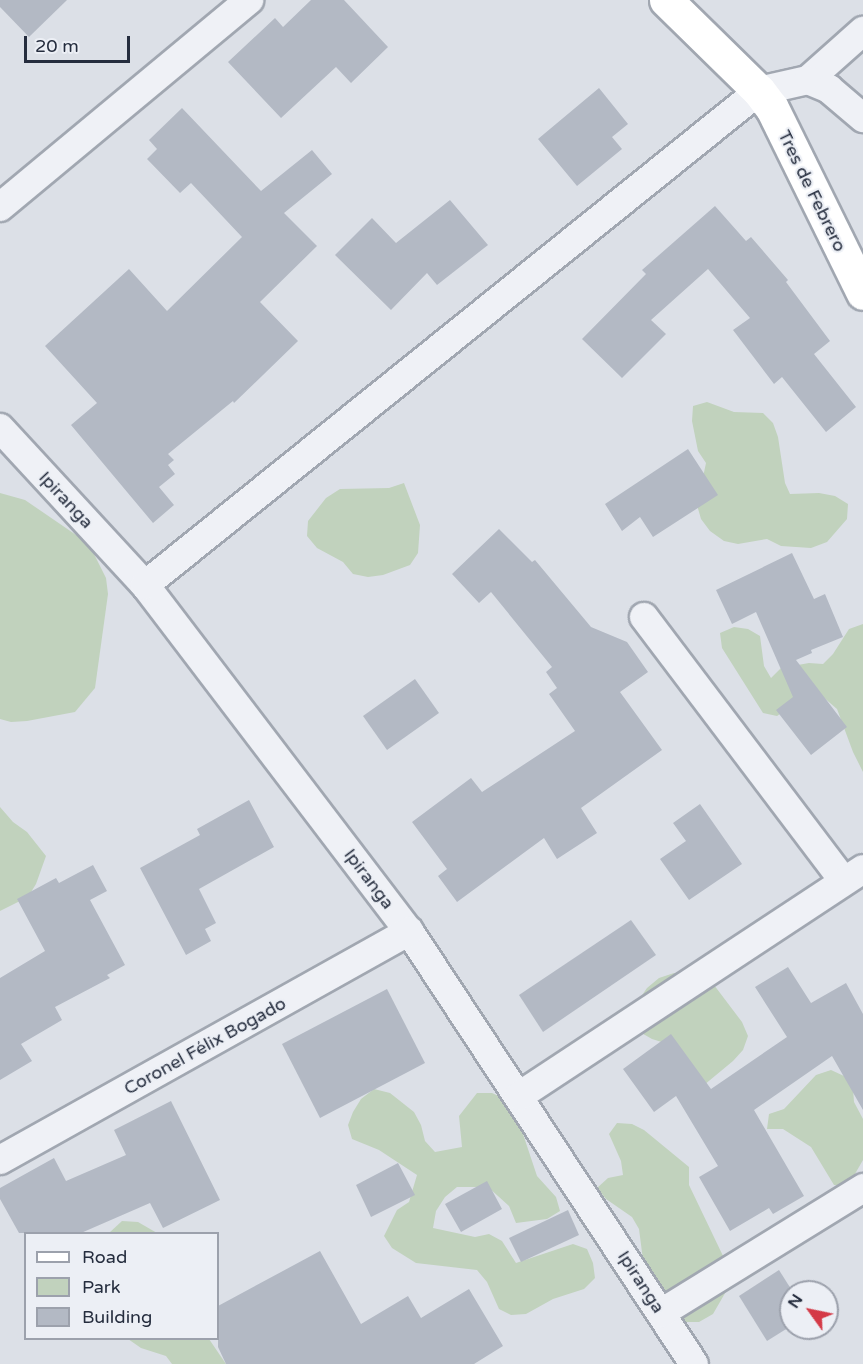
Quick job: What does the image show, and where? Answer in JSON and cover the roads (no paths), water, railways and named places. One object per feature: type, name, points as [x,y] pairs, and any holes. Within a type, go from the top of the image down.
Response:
[{"type":"street","points":[[0,207],[249,0]]},
{"type":"street","name":"Tres de Febrero","points":[[666,0],[759,91],[772,108],[863,293]]},
{"type":"street","points":[[145,585],[759,91],[808,80],[863,31]]},
{"type":"street","points":[[808,80],[829,89],[863,118]]},
{"type":"street","name":"Ipiranga","points":[[0,428],[145,585],[409,931],[694,1364]]},
{"type":"street","points":[[519,1096],[854,875],[644,617]]},
{"type":"street","name":"Coronel Félix Bogado","points":[[0,1160],[409,931]]},
{"type":"street","points":[[661,1313],[863,1188]]}]
